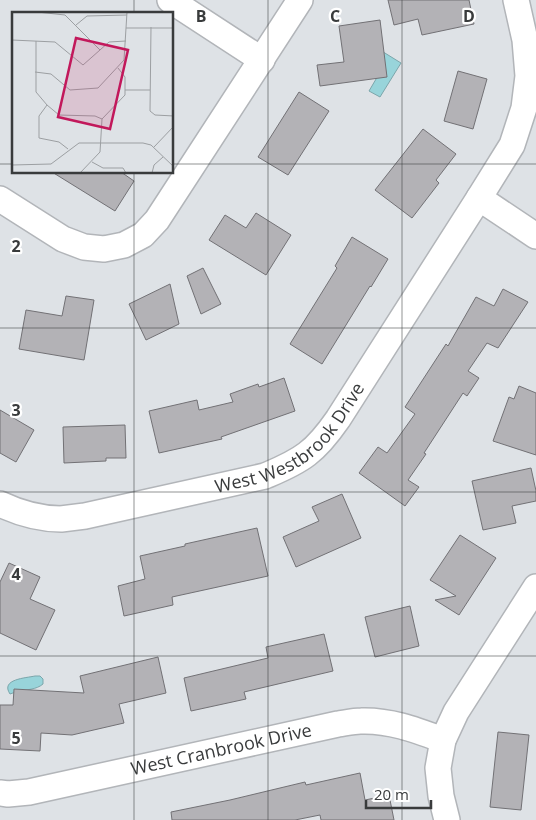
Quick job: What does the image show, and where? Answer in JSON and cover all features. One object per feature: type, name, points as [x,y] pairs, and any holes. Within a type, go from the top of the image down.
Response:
[{"type":"street","points":[[170,0],[262,60]]},
{"type":"street","points":[[0,199],[63,239],[84,247],[104,249],[124,245],[143,235],[157,220],[300,0]]},
{"type":"street","name":"West Westbrook Drive","points":[[0,504],[37,517],[60,519],[85,516],[265,476],[288,466],[307,454],[324,438],[338,419],[512,145],[524,108],[528,76],[525,40],[516,0]]},
{"type":"street","points":[[479,198],[536,236]]},
{"type":"street","points":[[447,820],[441,796],[438,768],[443,740],[456,712],[536,587]]},
{"type":"street","name":"West Cranbrook Drive","points":[[0,793],[28,792],[338,724],[361,721],[387,722],[412,728],[443,740]]},
{"type":"water","points":[[380,50],[401,63],[380,97],[369,91],[379,74]]},
{"type":"water","points":[[40,676],[43,679],[43,684],[10,694],[8,685],[11,682]]},
{"type":"building","points":[[388,0],[469,0],[474,24],[422,35],[418,19],[394,25]]},
{"type":"building","points":[[380,20],[387,77],[320,86],[317,65],[344,62],[339,26]]},
{"type":"building","points":[[458,71],[487,79],[473,129],[444,121]]},
{"type":"building","points":[[299,92],[329,111],[288,175],[258,157]]},
{"type":"building","points":[[423,129],[456,154],[436,180],[439,183],[412,218],[375,190]]},
{"type":"building","points":[[55,174],[124,174],[134,181],[115,211]]},
{"type":"building","points":[[256,213],[291,235],[266,275],[209,240],[225,215],[246,228]]},
{"type":"building","points":[[352,237],[388,259],[322,364],[290,344],[337,268],[335,266]]},
{"type":"building","points":[[203,268],[221,304],[201,314],[187,276]]},
{"type":"building","points":[[170,284],[179,324],[146,340],[129,304]]},
{"type":"building","points":[[503,289],[528,302],[498,348],[487,343],[468,371],[479,378],[467,396],[463,393],[408,480],[419,487],[405,506],[359,473],[378,447],[387,453],[415,414],[405,407],[446,344],[448,346],[476,297],[494,306]]},
{"type":"building","points":[[66,296],[94,300],[84,360],[19,349],[26,310],[62,316]]},
{"type":"building","points":[[284,378],[295,411],[221,437],[222,439],[159,453],[149,411],[197,400],[199,410],[233,402],[230,394],[258,384],[259,387]]},
{"type":"building","points":[[519,386],[536,393],[536,455],[493,441],[509,397],[514,399]]},
{"type":"building","points":[[0,410],[34,430],[16,462],[0,453]]},
{"type":"building","points":[[125,425],[126,458],[106,458],[106,461],[64,463],[63,427]]},
{"type":"building","points":[[531,468],[536,501],[512,506],[516,523],[483,530],[472,481]]},
{"type":"building","points":[[342,494],[361,538],[296,567],[283,537],[319,521],[312,507]]},
{"type":"building","points":[[257,528],[268,576],[172,597],[173,605],[124,616],[118,586],[145,579],[140,556]]},
{"type":"building","points":[[460,535],[496,558],[459,615],[435,600],[456,596],[430,580]]},
{"type":"building","points":[[9,563],[40,577],[30,599],[55,610],[36,650],[0,633],[0,582]]},
{"type":"building","points":[[410,606],[419,646],[375,657],[365,617]]},
{"type":"building","points":[[324,634],[333,671],[244,692],[246,699],[191,711],[184,678],[268,658],[266,647]]},
{"type":"building","points":[[158,657],[166,693],[119,704],[124,723],[72,735],[41,733],[40,751],[0,749],[0,705],[13,705],[14,689],[84,693],[80,676]]},
{"type":"building","points":[[498,732],[529,735],[521,810],[490,807]]},
{"type":"building","points":[[360,773],[365,800],[389,795],[394,820],[321,820],[320,815],[295,820],[172,820],[171,812],[305,782],[306,785]]}]
